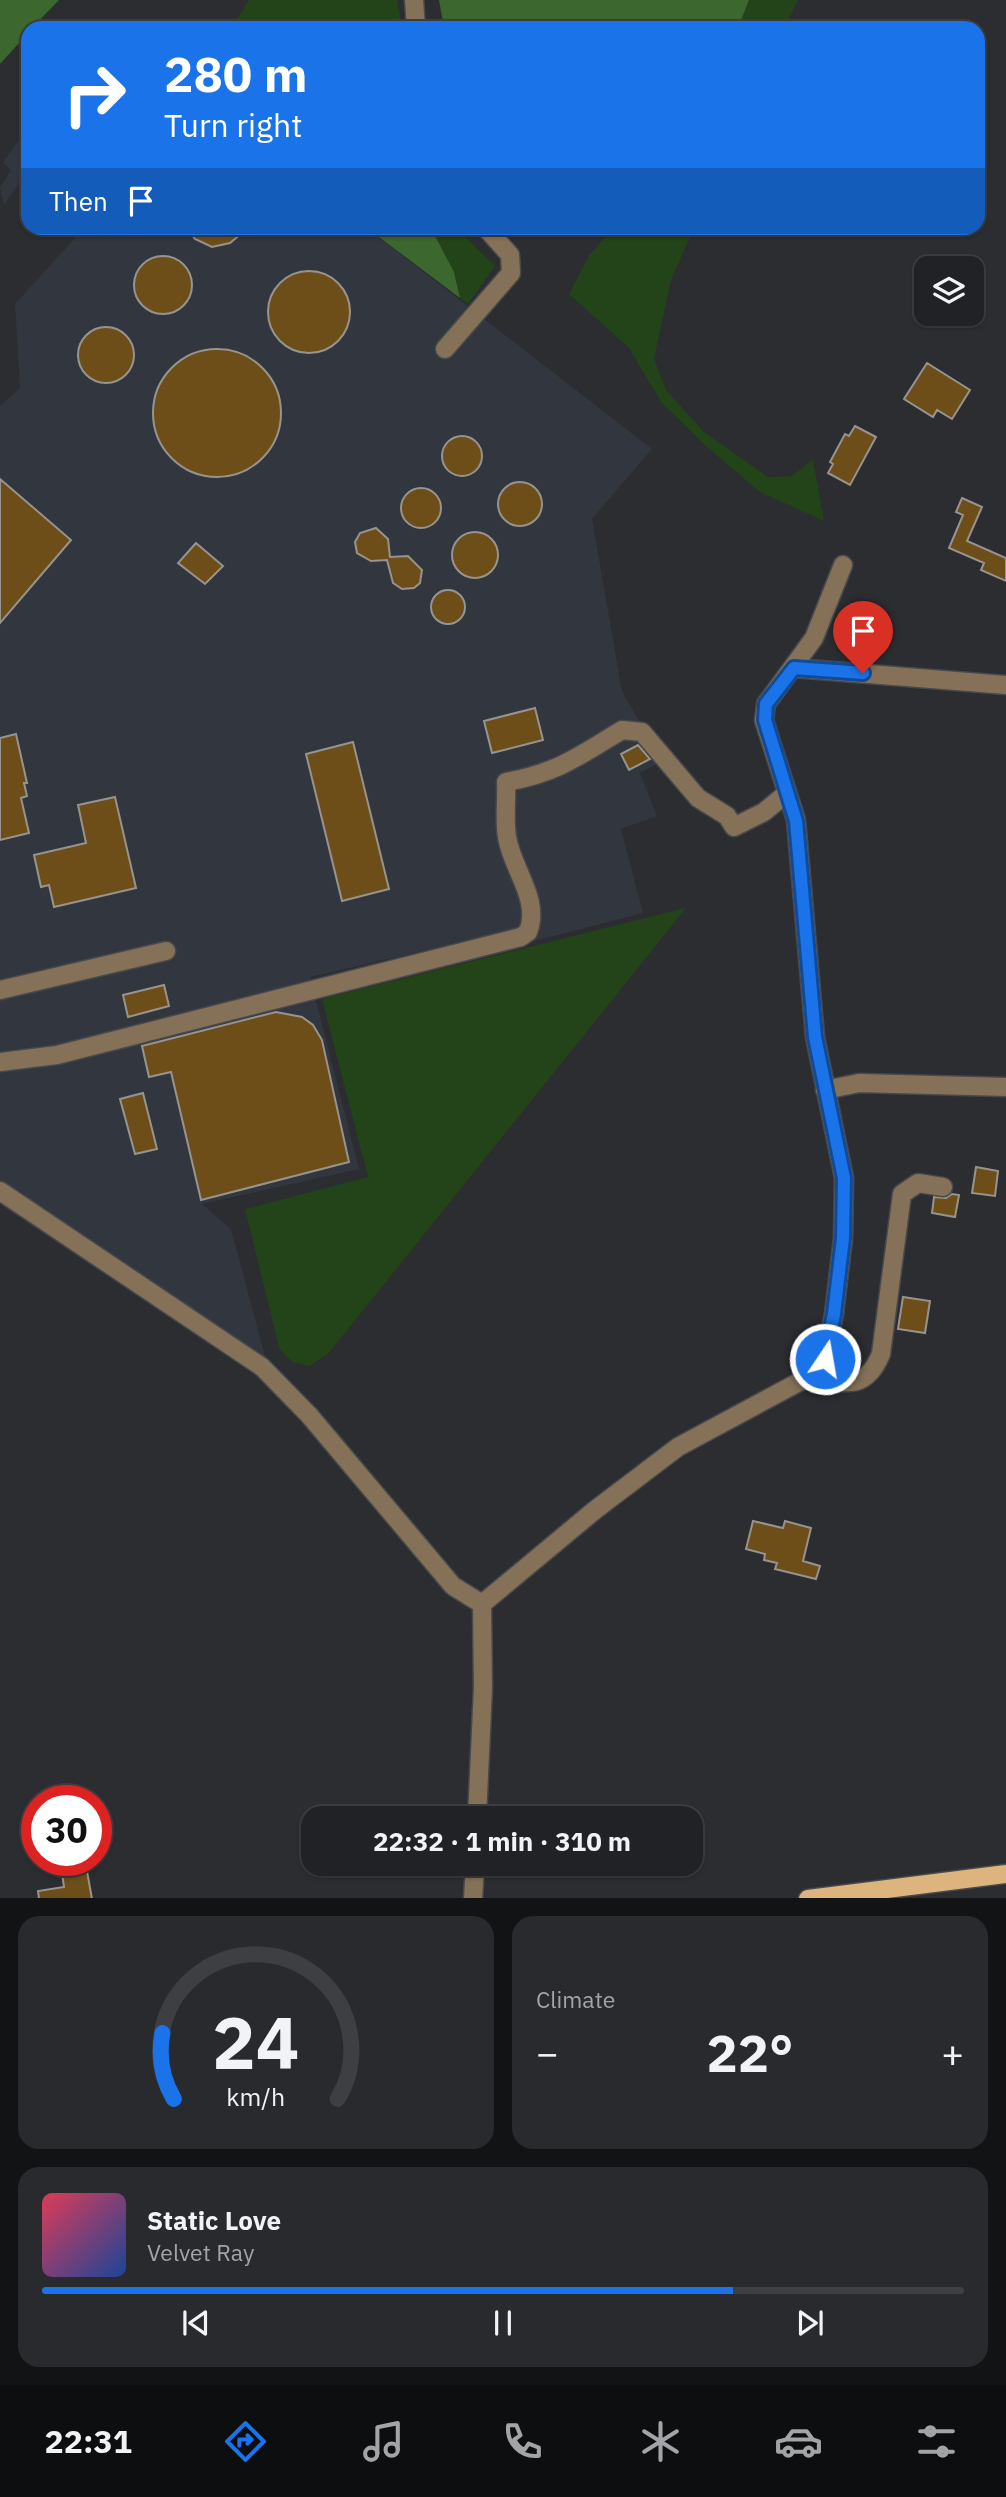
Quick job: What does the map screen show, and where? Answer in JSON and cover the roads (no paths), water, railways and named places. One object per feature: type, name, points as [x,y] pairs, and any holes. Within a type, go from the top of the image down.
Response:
[{"type":"main road","points":[[816,1898],[1006,1874]]},
{"type":"street","points":[[414,0],[416,21]]},
{"type":"street","points":[[445,349],[511,273],[510,255],[492,235]]},
{"type":"street","points":[[482,1604],[595,1510],[678,1447],[810,1376],[825,1359],[834,1314],[843,1238],[844,1178],[815,1037],[796,821],[765,720],[766,704],[814,638],[843,565]]},
{"type":"street","points":[[794,668],[1006,685]]},
{"type":"street","points":[[0,1062],[57,1055],[521,936],[528,932],[533,909],[514,865],[507,836],[506,782],[542,776],[578,758],[622,730],[642,732],[698,798],[727,816],[734,827],[764,812],[787,793]]},
{"type":"street","points":[[0,990],[166,951]]},
{"type":"street","points":[[825,1090],[859,1083],[1006,1087]]},
{"type":"street","points":[[810,1376],[857,1383],[873,1374],[881,1354],[902,1194],[918,1183],[943,1186]]},
{"type":"street","points":[[0,1191],[262,1367],[309,1415],[453,1586],[482,1604]]},
{"type":"street","points":[[478,1806],[483,1688],[482,1604]]},
{"type":"street","points":[[473,1898],[474,1876]]}]
